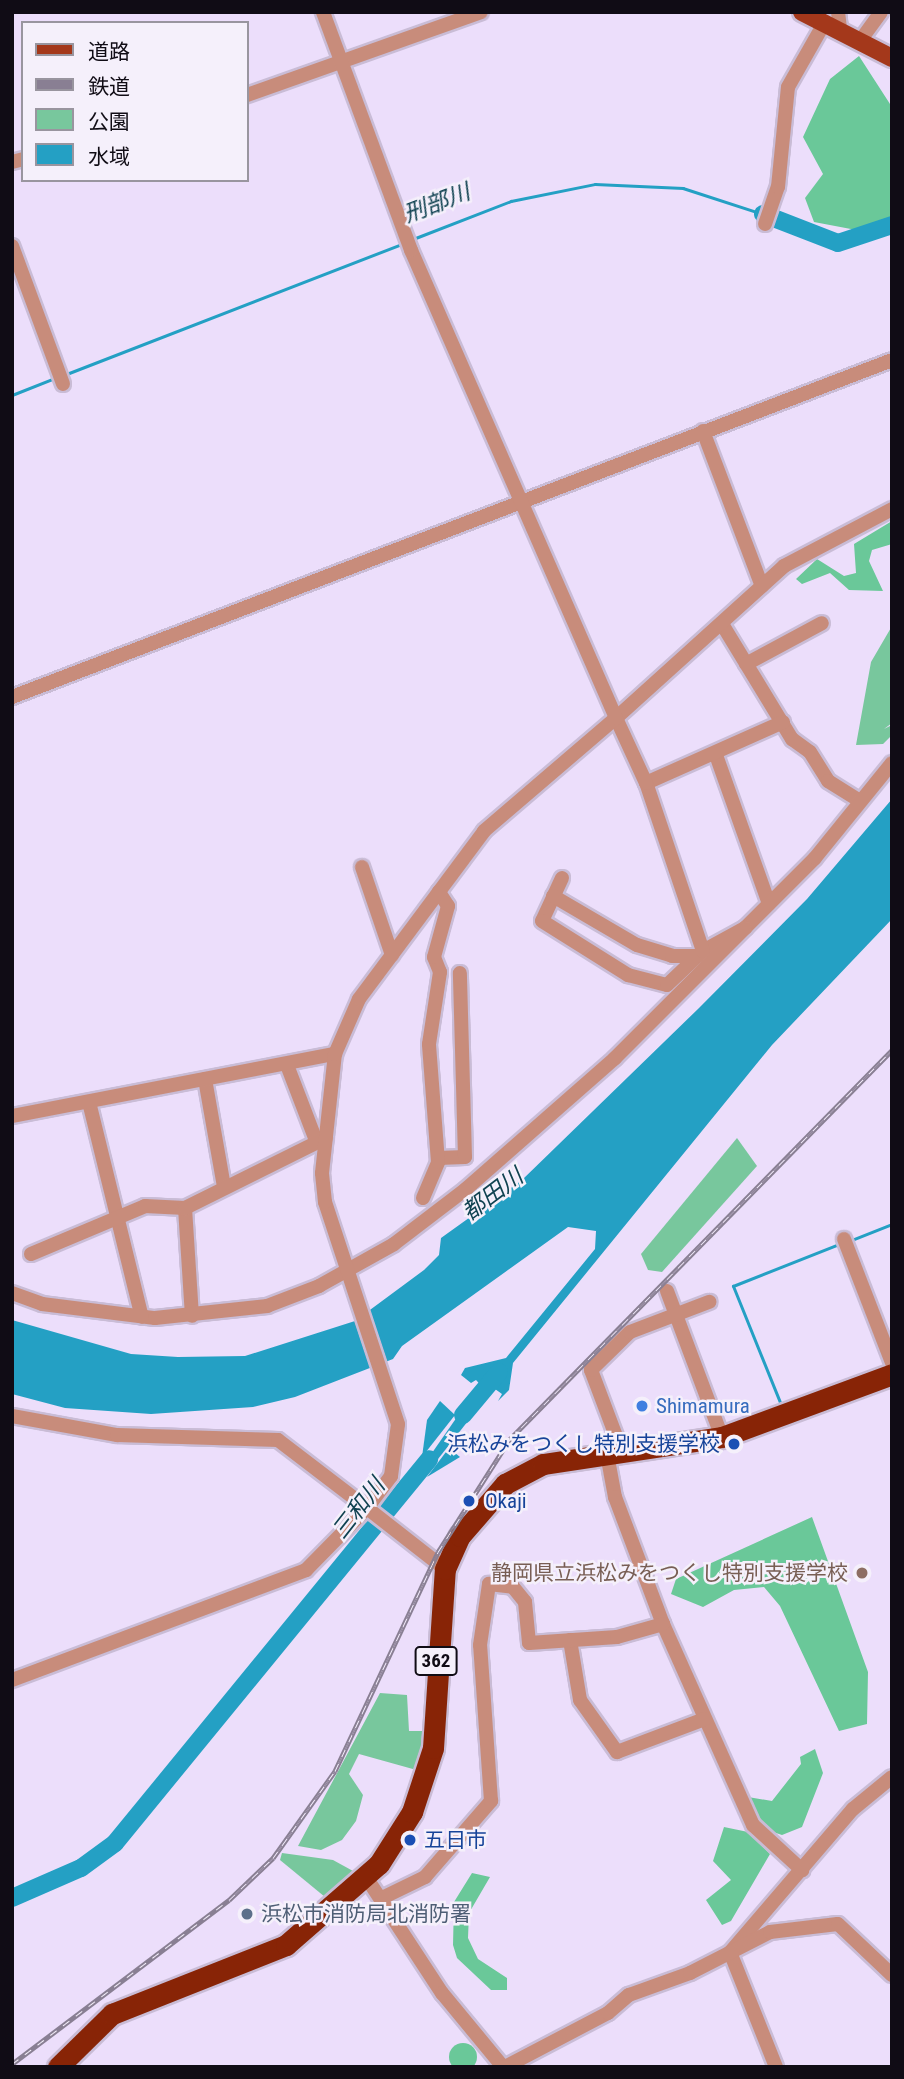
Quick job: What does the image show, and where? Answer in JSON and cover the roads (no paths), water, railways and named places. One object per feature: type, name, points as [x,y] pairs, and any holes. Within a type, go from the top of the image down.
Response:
[{"type":"highway","name":"362","points":[[58,2067],[112,2014],[264,1958],[366,1878],[393,1846],[427,1773],[445,1569],[480,1509],[512,1478],[543,1464],[722,1437],[892,1374]]},
{"type":"main road","points":[[802,12],[834,21],[860,41],[892,58]]},
{"type":"street","points":[[323,12],[411,250],[646,783],[700,953]]},
{"type":"street","points":[[248,95],[481,12]]},
{"type":"street","points":[[860,41],[881,12]]},
{"type":"street","points":[[765,224],[772,206],[788,87],[834,21]]},
{"type":"street","points":[[12,246],[64,384]]},
{"type":"street","points":[[12,697],[892,360]]},
{"type":"street","points":[[703,431],[762,586]]},
{"type":"street","points":[[12,1680],[306,1570],[370,1510],[391,1476],[399,1452],[389,1391],[326,1202],[320,1138],[335,1054],[359,999],[484,831],[616,718],[784,566],[892,509]]},
{"type":"street","points":[[746,664],[822,622]]},
{"type":"street","points":[[722,624],[783,722],[828,781],[860,801]]},
{"type":"street","points":[[646,783],[716,755],[783,722]]},
{"type":"street","points":[[716,755],[769,904]]},
{"type":"street","points":[[12,1293],[42,1304],[142,1317],[192,1315],[267,1306],[349,1273],[394,1244],[474,1182],[615,1058],[769,904],[892,763]]},
{"type":"street","points":[[362,867],[392,955]]},
{"type":"street","points":[[562,878],[542,921],[628,975],[667,985],[700,953],[745,929]]},
{"type":"street","points":[[423,1198],[438,1158],[429,1044],[438,1000],[434,957],[448,906],[439,892]]},
{"type":"street","points":[[553,896],[637,945],[700,953]]},
{"type":"street","points":[[438,1158],[465,1157],[460,973]]},
{"type":"street","points":[[438,1000],[460,1002]]},
{"type":"street","points":[[12,1116],[287,1065],[320,1052],[335,1054]]},
{"type":"street","points":[[287,1065],[320,1138]]},
{"type":"street","points":[[205,1079],[224,1187]]},
{"type":"street","points":[[89,1102],[142,1317]]},
{"type":"street","points":[[31,1254],[145,1206],[185,1208],[320,1138]]},
{"type":"street","points":[[185,1208],[192,1315]]},
{"type":"street","points":[[844,1239],[892,1363]]},
{"type":"street","points":[[667,1291],[722,1437]]},
{"type":"street","points":[[709,1302],[630,1332],[591,1370],[615,1453],[615,1497],[663,1624],[753,1825],[802,1870]]},
{"type":"street","points":[[12,1416],[117,1434],[278,1440],[445,1569]]},
{"type":"street","points":[[382,1898],[425,1877],[491,1801],[480,1645],[489,1584],[513,1587],[525,1602],[529,1643],[617,1637],[663,1624]]},
{"type":"street","points":[[570,1640],[580,1700],[617,1752],[705,1719]]},
{"type":"street","points":[[731,1951],[744,1928],[802,1870],[853,1810],[892,1777]]},
{"type":"street","points":[[366,1878],[382,1898],[442,1993],[504,2066],[608,2013],[629,1995],[770,1932],[829,1922],[849,1932],[892,1975]]},
{"type":"street","points":[[731,1951],[776,2067]]},
{"type":"water","points":[[892,799],[892,919],[772,1045],[513,1363],[509,1390],[498,1401],[502,1394],[495,1389],[490,1395],[476,1380],[471,1383],[461,1375],[465,1368],[506,1358],[595,1249],[596,1231],[568,1227],[402,1346],[393,1359],[295,1397],[253,1407],[151,1414],[65,1408],[12,1394],[12,1320],[131,1354],[178,1357],[245,1356],[355,1321],[424,1270],[439,1255],[441,1238],[522,1180],[699,1008],[807,899]]},
{"type":"water","points":[[473,1394],[483,1402],[423,1478],[409,1486]]},
{"type":"water","points":[[440,1401],[455,1415],[422,1457],[427,1420]]},
{"type":"water","points":[[449,1448],[460,1457],[427,1477]]},
{"type":"waterway","name":"刑部川","points":[[413,239],[511,201],[595,184],[683,188],[763,214]]},
{"type":"waterway","name":"刑部川","points":[[763,214],[838,243],[892,225]]},
{"type":"waterway","name":"刑部川","points":[[64,375],[404,243]]},
{"type":"waterway","name":"刑部川","points":[[12,395],[55,378]]},
{"type":"waterway","points":[[852,1240],[892,1224]]},
{"type":"waterway","points":[[781,1405],[733,1286],[839,1244]]},
{"type":"waterway","name":"三和川","points":[[463,1415],[499,1372]]},
{"type":"waterway","name":"三和川","points":[[12,1898],[81,1868],[115,1843],[429,1459]]},
{"type":"railway","points":[[12,2064],[229,1900],[273,1858],[335,1771],[438,1552],[510,1439],[892,1050]]},
{"type":"place","name":"Shimamura","points":[[642,1406]]},
{"type":"place","name":"浜松みをつくし特別支援学校","points":[[734,1444]]},
{"type":"place","name":"Okaji","points":[[469,1501]]},
{"type":"place","name":"静岡県立浜松みをつくし特別支援学校","points":[[862,1573]]},
{"type":"place","name":"五日市","points":[[410,1840]]},
{"type":"place","name":"浜松市消防局北消防署","points":[[247,1914]]},
{"type":"water label","name":"都田川","points":[[493,1195]]}]
